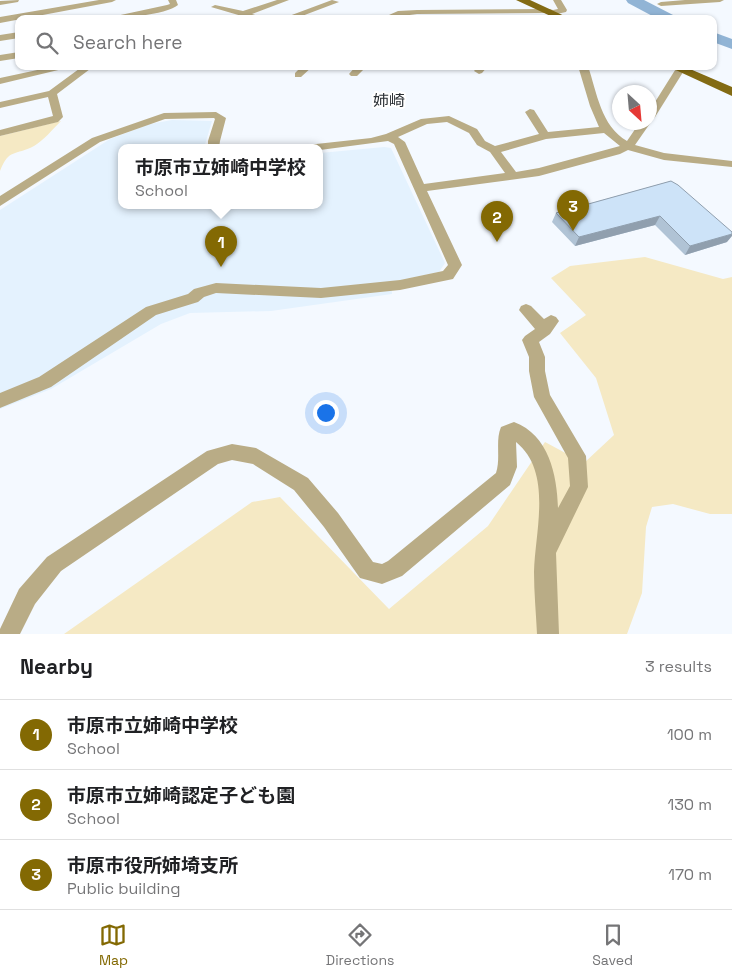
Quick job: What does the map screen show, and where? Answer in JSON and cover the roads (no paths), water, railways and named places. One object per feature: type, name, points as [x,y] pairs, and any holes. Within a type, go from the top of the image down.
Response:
[{"type":"main road","points":[[521,0],[557,13]]},
{"type":"main road","points":[[681,70],[732,92]]},
{"type":"street","points":[[0,2],[15,0]]},
{"type":"street","points":[[58,0],[63,15]]},
{"type":"street","points":[[28,15],[112,0]]},
{"type":"street","points":[[138,15],[174,5],[172,0]]},
{"type":"street","points":[[243,14],[285,0]]},
{"type":"street","points":[[398,15],[417,12],[557,13],[557,0]]},
{"type":"street","points":[[661,4],[720,0]]},
{"type":"street","points":[[229,2],[215,7],[247,15]]},
{"type":"street","points":[[297,15],[335,2]]},
{"type":"street","points":[[0,20],[15,17]]},
{"type":"street","points":[[0,38],[15,36]]},
{"type":"street","points":[[0,58],[15,56]]},
{"type":"street","points":[[0,81],[51,70]]},
{"type":"street","points":[[0,105],[52,93],[84,70]]},
{"type":"street","points":[[298,75],[304,70]]},
{"type":"street","points":[[354,74],[358,70]]},
{"type":"street","points":[[584,70],[598,114],[606,130],[629,146],[661,157],[732,164]]},
{"type":"street","points":[[657,104],[675,70]]},
{"type":"street","points":[[0,133],[54,120],[58,117],[52,93]]},
{"type":"street","points":[[530,112],[545,136]]},
{"type":"street","points":[[0,202],[96,140],[164,116],[216,115],[220,118],[214,144]]},
{"type":"street","points":[[323,146],[371,141],[389,137],[425,121],[449,119],[473,131],[481,143],[494,150],[513,176]]},
{"type":"street","points":[[494,150],[545,136],[606,130]]},
{"type":"street","points":[[420,188],[513,176],[600,157],[629,146],[640,130]]},
{"type":"street","points":[[0,400],[45,382],[151,311],[193,298],[199,293],[216,288],[321,293],[393,286],[448,275],[455,265],[399,142],[389,137]]},
{"type":"street","points":[[526,310],[548,325],[530,340],[537,357],[537,371],[542,397],[577,456],[579,488],[546,553]]},
{"type":"street","points":[[9,634],[17,612],[32,587],[54,564],[213,457],[232,452],[256,456],[301,484],[331,520],[367,571],[382,574],[395,569],[503,479],[509,465],[508,433],[514,430],[524,436],[535,447],[542,460],[550,497],[546,553],[548,634]]},
{"type":"waterway","points":[[633,0],[662,15]]},
{"type":"waterway","points":[[717,38],[732,44]]},
{"type":"place","name":"市原市役所姉埼支所","points":[[573,231]]},
{"type":"place","name":"市原市立姉崎認定子ども園","points":[[497,242]]},
{"type":"place","name":"市原市立姉崎中学校","points":[[221,267]]},
{"type":"district","name":"姉崎","points":[[389,100]]}]
